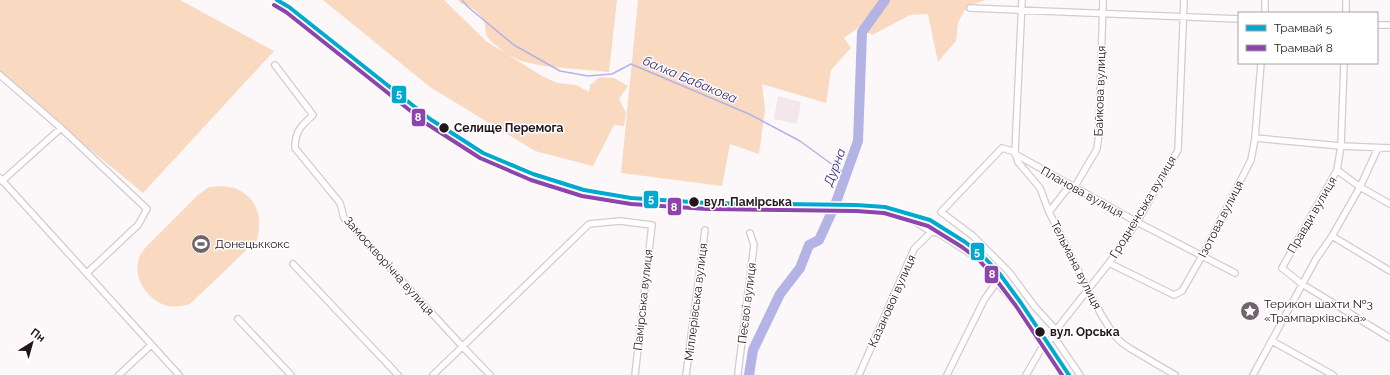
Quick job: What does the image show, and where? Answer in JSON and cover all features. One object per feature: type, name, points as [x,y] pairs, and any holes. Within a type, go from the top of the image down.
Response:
[{"type":"street","points":[[1022,0],[1015,153],[1002,148],[941,212],[973,236],[1009,272],[1035,307],[1056,330]]},
{"type":"street","name":"Байкова вулиця","points":[[1049,212],[1066,189],[1074,188],[1097,149],[1099,133],[1103,0]]},
{"type":"street","name":"Гродненська вулиця","points":[[1054,336],[1056,330],[1109,264],[1137,222],[1178,150],[1184,0]]},
{"type":"street","points":[[1265,0],[1265,12]]},
{"type":"street","points":[[1346,0],[1346,12]]},
{"type":"street","points":[[970,8],[1238,18]]},
{"type":"street","points":[[1378,25],[1390,25]]},
{"type":"street","name":"Ізотова вулиця","points":[[1109,264],[1174,296],[1182,291],[1202,256],[1251,160],[1255,138],[1261,64]]},
{"type":"street","name":"Правди вулиця","points":[[1302,284],[1282,268],[1338,170],[1342,146],[1344,64]]},
{"type":"street","name":"Замоскворічна вулиця","points":[[275,65],[313,115],[299,128],[295,140],[295,148],[340,203],[344,218],[462,347],[490,375]]},
{"type":"street","points":[[0,75],[61,128],[147,209],[138,225],[87,273]]},
{"type":"street","points":[[61,128],[1,179],[179,375]]},
{"type":"street","points":[[1255,138],[1342,146],[1390,148]]},
{"type":"street","points":[[1253,375],[1316,259],[1332,236],[1360,186],[1378,148]]},
{"type":"street","name":"Планова вулиця","points":[[1015,153],[1074,188],[1235,273]]},
{"type":"street","name":"Тельмана вулиця","points":[[1015,153],[1018,162],[1040,188],[1049,212],[1088,290],[1114,335],[1122,343],[1175,375]]},
{"type":"street","points":[[1338,170],[1360,186],[1390,204]]},
{"type":"street","points":[[856,208],[890,212],[914,222],[931,232],[938,233],[990,268],[1001,287],[1032,324],[1063,375]]},
{"type":"street","name":"Памірська вулиця","points":[[462,347],[590,224],[620,221],[652,225],[635,375]]},
{"type":"street","name":"Міллерівська вулиця","points":[[686,375],[705,230]]},
{"type":"street","name":"Казанової вулиця","points":[[859,375],[914,249],[931,232]]},
{"type":"street","name":"Пеєвої вулиця","points":[[738,373],[754,245],[750,233]]},
{"type":"street","points":[[1332,236],[1390,271]]},
{"type":"street","points":[[293,264],[398,375]]},
{"type":"street","points":[[947,375],[984,300],[998,280]]},
{"type":"street","points":[[1302,284],[1390,338]]},
{"type":"street","points":[[238,319],[291,375]]},
{"type":"street","points":[[1026,375],[1044,344],[1054,336],[1080,375]]},
{"type":"street","points":[[1272,341],[1333,375]]},
{"type":"street","points":[[119,375],[151,345]]},
{"type":"street","points":[[433,375],[462,347]]},
{"type":"shaded area","points":[[0,0],[180,0],[274,51],[143,193],[0,75]]},
{"type":"shaded area","points":[[323,0],[444,0],[486,41],[503,52],[487,37],[484,20],[479,13],[460,3],[458,0],[617,0],[609,72],[543,66],[521,61],[507,54],[542,76],[557,83],[576,85],[589,92],[590,85],[600,77],[614,78],[628,86],[619,99],[626,113],[624,126],[614,125],[593,166],[535,151],[430,87]]},
{"type":"shaded area","points":[[638,0],[986,0],[974,4],[964,11],[958,23],[956,41],[938,62],[928,14],[910,15],[872,35],[859,27],[844,38],[851,48],[831,70],[826,103],[762,84],[765,110],[759,154],[730,144],[722,186],[621,173]]},
{"type":"shaded area","points":[[778,96],[801,102],[797,124],[774,119]]},
{"type":"shaded area","name":"Донецьккокс","points":[[222,186],[237,189],[244,193],[254,204],[259,217],[257,240],[190,304],[182,306],[168,306],[161,303],[149,294],[140,281],[137,266],[140,256],[145,248],[198,195],[209,187]]},
{"type":"waterway","name":"балка Бабакова","points":[[462,0],[468,7],[514,45],[560,71],[588,76],[612,74],[631,64],[749,114],[800,141],[841,171],[845,178]]},
{"type":"waterway","name":"Дурна","points":[[749,375],[753,350],[780,294],[800,268],[809,245],[819,240],[835,205],[858,141],[862,32],[885,0]]},
{"type":"tram line","name":"5","points":[[277,0],[289,7],[430,119],[483,153],[533,174],[584,190],[631,198],[707,203],[856,205],[885,207],[930,220],[965,242],[983,256],[999,273],[1069,375]]},
{"type":"tram line","name":"8","points":[[274,5],[286,12],[427,124],[480,158],[531,180],[582,196],[631,204],[707,209],[856,211],[884,213],[928,226],[962,247],[979,260],[1016,306],[1062,375]]},
{"type":"place","name":"Селище Перемога","points":[[444,128]]},
{"type":"place","name":"вул. Памірська","points":[[694,202]]},
{"type":"place","name":"Донецьккокс","points":[[201,244]]},
{"type":"place","name":"Терикон шахти №3 «Трампарківська»","points":[[1250,311]]},
{"type":"place","name":"вул. Орська","points":[[1040,332]]}]
